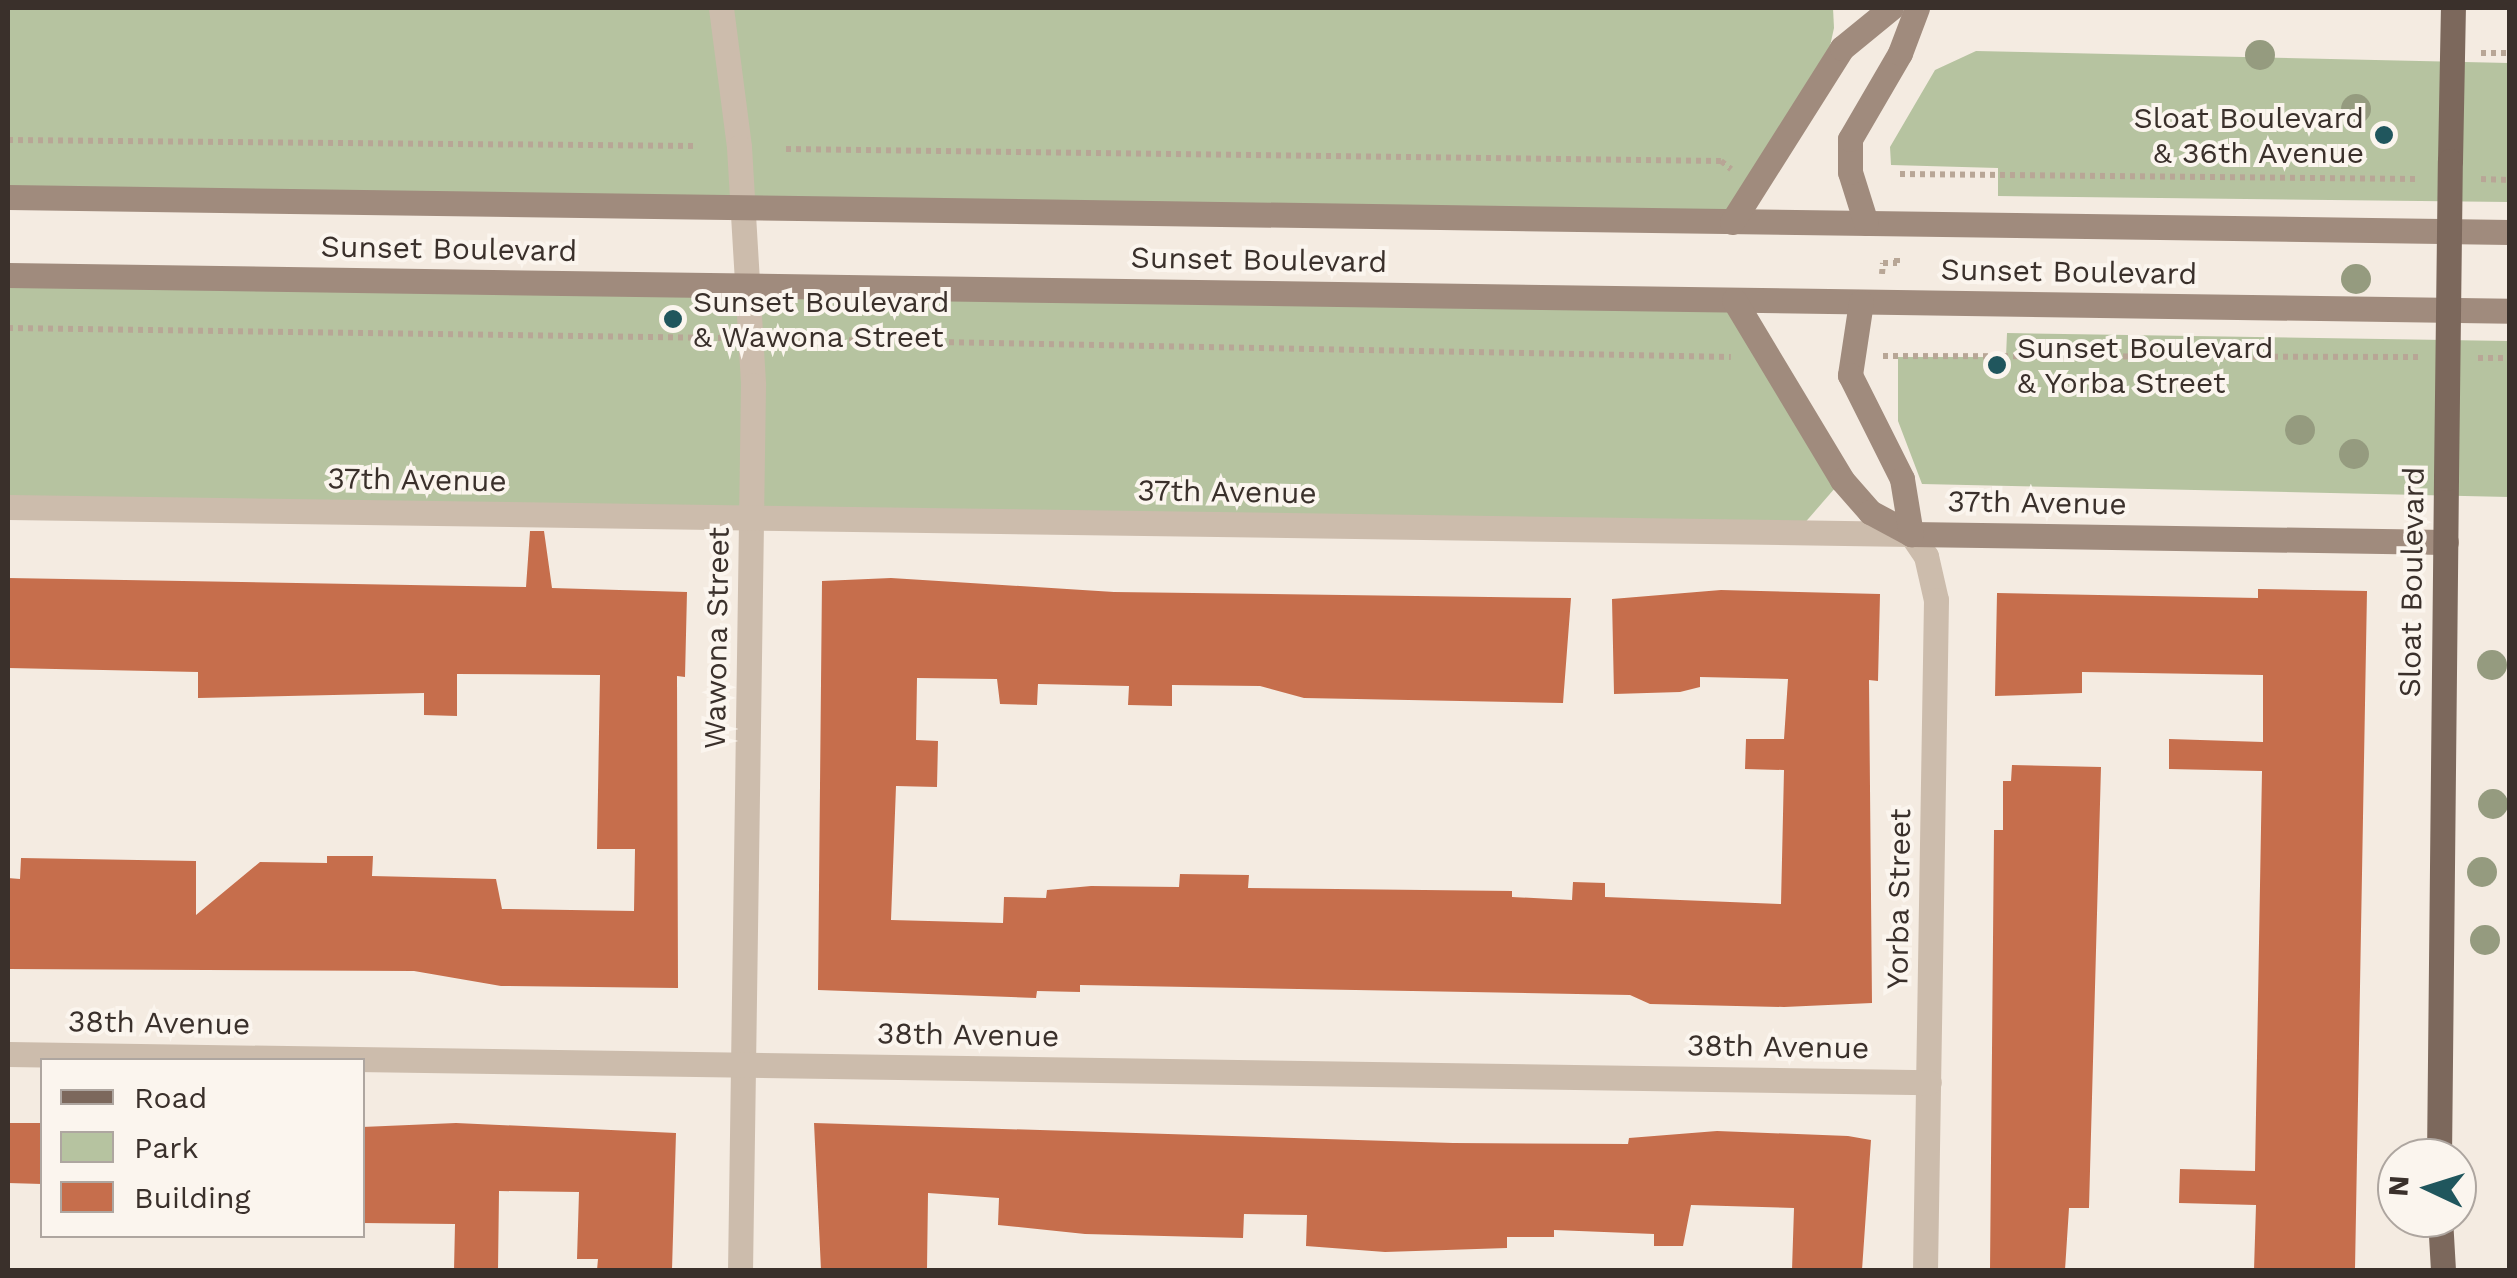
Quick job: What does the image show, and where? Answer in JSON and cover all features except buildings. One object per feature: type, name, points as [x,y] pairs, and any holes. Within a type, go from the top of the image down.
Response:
[{"type":"main road","points":[[1732,222],[1842,48],[1891,8]]},
{"type":"main road","points":[[1866,223],[1847,157],[1850,138],[1900,54],[1916,8]]},
{"type":"main road","name":"Sloat Boulevard","points":[[2438,1138],[2446,478],[2463,57],[2453,8]]},
{"type":"main road","name":"Sunset Boulevard","points":[[8,197],[2510,232]]},
{"type":"main road","name":"Sunset Boulevard","points":[[8,275],[2510,311]]},
{"type":"main road","points":[[1734,300],[1848,488],[1911,534]]},
{"type":"main road","points":[[1861,302],[1850,375],[1902,479],[1911,534]]},
{"type":"main road","name":"37th Avenue","points":[[1911,534],[2446,542]]},
{"type":"main road","points":[[2441,1238],[2442,1270]]},
{"type":"street","name":"Wawona Street","points":[[720,8],[749,286],[751,518],[740,1270]]},
{"type":"street","name":"37th Avenue","points":[[8,507],[1911,534]]},
{"type":"street","name":"Yorba Street","points":[[1911,534],[1926,556],[1936,600],[1926,1270]]},
{"type":"street","name":"38th Avenue","points":[[8,1054],[302,1058]]},
{"type":"street","name":"38th Avenue","points":[[365,1059],[1928,1082]]},
{"type":"path","points":[[2463,57],[2510,53]]},
{"type":"path","points":[[8,140],[697,146]]},
{"type":"path","points":[[786,148],[1721,161],[1732,170]]},
{"type":"path","points":[[1900,174],[2431,179]]},
{"type":"path","points":[[2470,179],[2510,180]]},
{"type":"path","points":[[1882,276],[1882,263],[1897,263],[1897,254]]},
{"type":"path","points":[[8,328],[706,338]]},
{"type":"path","points":[[798,339],[1738,357]]},
{"type":"path","points":[[1880,357],[2431,358]]},
{"type":"path","points":[[2470,358],[2510,358]]},
{"type":"green space","points":[[8,8],[1833,8],[1834,28],[1823,78],[1732,222],[8,197]]},
{"type":"green space","points":[[1976,51],[2509,63],[2509,202],[1998,196],[1998,168],[1891,165],[1890,147],[1935,70]]},
{"type":"green space","points":[[8,275],[1734,300],[1842,480],[1796,533],[8,507]]},
{"type":"green space","points":[[2007,333],[2509,341],[2509,497],[1922,484],[1898,421],[1898,357],[2006,357]]},
{"type":"place","name":"Sloat Boulevard & 36th Avenue","points":[[2384,135]]},
{"type":"place","name":"Sunset Boulevard & Wawona Street","points":[[673,319]]},
{"type":"place","name":"Sunset Boulevard & Yorba Street","points":[[1997,365]]}]
